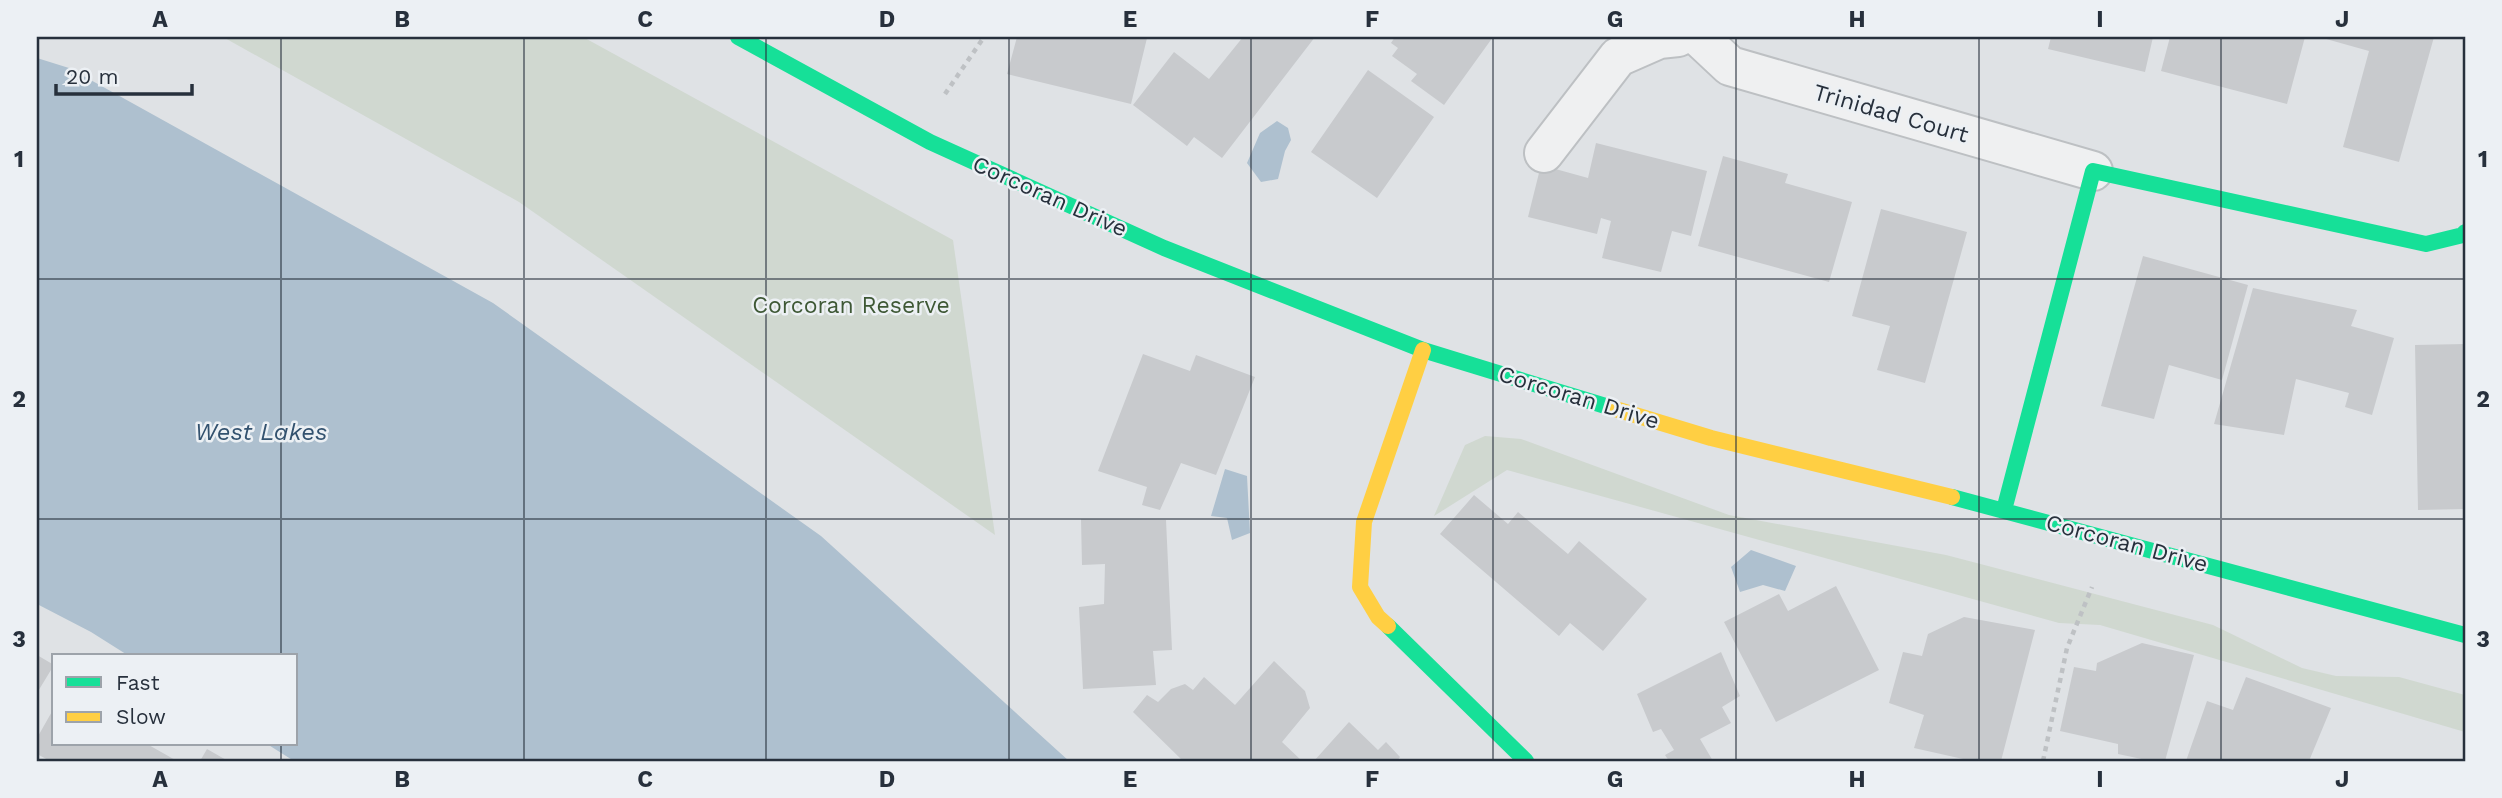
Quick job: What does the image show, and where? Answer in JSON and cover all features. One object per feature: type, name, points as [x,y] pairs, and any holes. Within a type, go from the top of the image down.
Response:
[{"type":"street","name":"Corcoran Drive","points":[[738,37],[943,148],[1164,248],[1423,349],[1712,438],[2004,510],[2465,635]]},
{"type":"street","points":[[1544,153],[1618,57],[1659,39],[1678,37]]},
{"type":"street","name":"Trinidad Court","points":[[1699,37],[1730,66],[2094,171],[2426,244],[2463,235],[2465,232]]},
{"type":"street","points":[[2004,510],[2094,171]]},
{"type":"street","points":[[1423,349],[1364,522],[1360,587],[1378,617],[1527,761]]},
{"type":"path","points":[[945,94],[984,37]]},
{"type":"path","points":[[2043,761],[2067,648],[2092,587]]},
{"type":"green space","name":"Corcoran Reserve","points":[[223,37],[583,37],[953,240],[995,535],[519,202]]},
{"type":"green space","points":[[1485,436],[1521,439],[1729,515],[1946,555],[2213,625],[2302,668],[2336,676],[2399,677],[2465,695],[2465,732],[2100,625],[2059,623],[1507,470],[1434,516],[1465,445]]},
{"type":"water","name":"West Lakes","points":[[37,58],[69,68],[493,303],[821,536],[1069,761],[294,761],[270,746],[298,746],[298,654],[126,654],[37,604]]},
{"type":"water","points":[[1277,121],[1288,128],[1291,140],[1285,151],[1278,179],[1261,182],[1247,163],[1260,133]]},
{"type":"water","points":[[1225,469],[1247,476],[1250,533],[1232,540],[1227,518],[1211,516]]},
{"type":"water","points":[[1751,550],[1796,566],[1785,591],[1763,585],[1740,592],[1731,567]]},
{"type":"building","points":[[1017,37],[1147,38],[1131,104],[1007,74]]},
{"type":"building","points":[[1243,37],[1315,37],[1222,158],[1194,137],[1187,146],[1133,105],[1174,52],[1209,79]]},
{"type":"building","points":[[1395,37],[1493,37],[1444,105],[1411,81],[1417,74],[1392,56],[1398,48],[1391,43]]},
{"type":"building","points":[[2051,37],[2153,37],[2145,72],[2048,49]]},
{"type":"building","points":[[2170,37],[2305,37],[2287,104],[2161,71]]},
{"type":"building","points":[[2319,37],[2434,37],[2399,162],[2343,147],[2369,51]]},
{"type":"building","points":[[1368,70],[1434,117],[1377,198],[1311,152]]},
{"type":"building","points":[[1596,143],[1707,171],[1691,236],[1672,231],[1661,272],[1602,258],[1611,221],[1601,218],[1597,234],[1528,217],[1541,165],[1588,178]]},
{"type":"building","points":[[1723,156],[1788,174],[1785,183],[1852,202],[1829,282],[1698,246]]},
{"type":"building","points":[[1881,209],[1967,232],[1925,383],[1877,370],[1890,326],[1852,316]]},
{"type":"building","points":[[2143,256],[2248,285],[2222,380],[2169,365],[2154,419],[2101,406]]},
{"type":"building","points":[[2253,288],[2357,310],[2351,326],[2394,338],[2372,415],[2345,407],[2349,393],[2296,379],[2284,435],[2214,424]]},
{"type":"building","points":[[2465,344],[2465,509],[2418,510],[2415,345]]},
{"type":"building","points":[[1143,354],[1190,371],[1196,355],[1255,377],[1216,475],[1181,463],[1160,510],[1142,505],[1147,487],[1098,471]]},
{"type":"building","points":[[1474,495],[1508,524],[1518,512],[1568,554],[1579,541],[1647,599],[1603,651],[1570,623],[1559,636],[1440,534]]},
{"type":"building","points":[[1081,519],[1166,520],[1172,650],[1153,651],[1156,685],[1083,689],[1079,607],[1104,604],[1105,564],[1082,565]]},
{"type":"building","points":[[1836,586],[1879,670],[1776,722],[1724,622],[1779,594],[1788,611]]},
{"type":"building","points":[[1964,617],[2035,630],[2001,761],[1972,761],[1914,748],[1924,715],[1889,703],[1903,652],[1922,656],[1928,634]]},
{"type":"building","points":[[2142,643],[2194,655],[2165,761],[2118,754],[2118,744],[2060,731],[2074,667],[2096,671],[2097,663]]},
{"type":"building","points":[[1721,652],[1740,696],[1722,707],[1731,723],[1700,739],[1713,761],[1669,761],[1665,755],[1674,750],[1661,729],[1653,732],[1637,694]]},
{"type":"building","points":[[37,655],[52,664],[52,668],[37,693]]},
{"type":"building","points":[[1274,661],[1305,691],[1310,708],[1282,742],[1302,761],[1183,761],[1133,712],[1147,695],[1158,702],[1171,689],[1185,684],[1193,690],[1204,677],[1235,705]]},
{"type":"building","points":[[2246,677],[2331,708],[2309,761],[2186,761],[2207,701],[2233,710]]},
{"type":"building","points":[[52,712],[52,746],[151,746],[177,761],[50,761],[37,754],[37,738]]},
{"type":"building","points":[[1349,722],[1378,750],[1386,742],[1400,757],[1397,761],[1314,761]]},
{"type":"building","points":[[207,749],[228,761],[200,761]]},
{"type":"traffic: fast","points":[[738,37],[930,142],[1164,248],[1423,350],[1612,408]]},
{"type":"traffic: fast","points":[[2004,510],[2093,171],[2426,244],[2463,235],[2465,232]]},
{"type":"traffic: fast","points":[[1952,497],[2465,635]]},
{"type":"traffic: fast","points":[[1388,626],[1526,761]]},
{"type":"traffic: slow","points":[[1388,626],[1378,617],[1360,587],[1364,522],[1423,350]]},
{"type":"traffic: slow","points":[[1612,408],[1711,438],[1952,497]]}]
